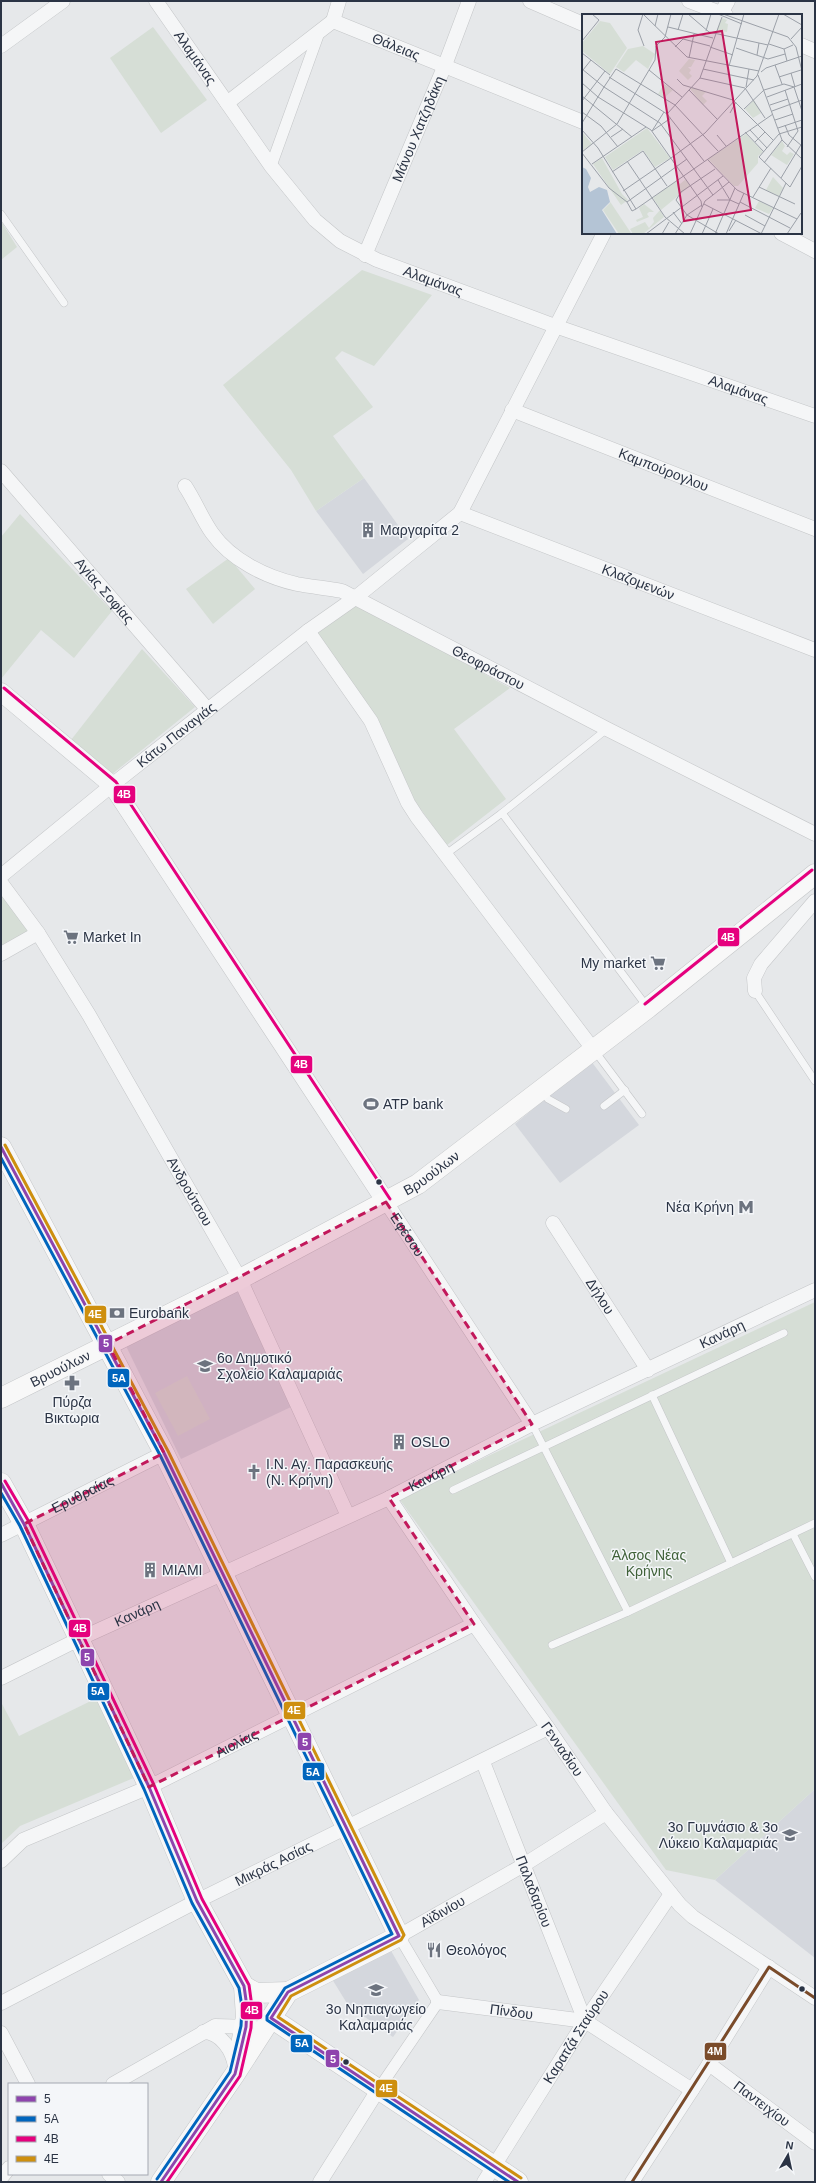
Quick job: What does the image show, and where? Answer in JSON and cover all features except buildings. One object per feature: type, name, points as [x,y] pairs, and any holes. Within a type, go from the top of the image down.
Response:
[{"type":"main road","name":"Βρυούλων","points":[[1,1398],[240,1279],[418,1184],[539,1089],[648,1008],[815,874]]},
{"type":"main road","points":[[1,1146],[108,1344],[164,1453],[224,1573],[291,1717],[399,1936]]},
{"type":"main road","points":[[1,1483],[24,1524],[79,1639],[148,1787],[197,1901],[244,1986],[247,2007],[246,2027],[236,2074]]},
{"type":"main road","name":"Αϊδινίου","points":[[288,1992],[399,1936]]},
{"type":"main road","points":[[244,1986],[256,1993],[288,1992]]},
{"type":"main road","points":[[161,2182],[236,2074],[288,1992]]},
{"type":"main road","points":[[271,2018],[378,2090],[489,2174],[518,2182]]},
{"type":"street","points":[[1,46],[63,1]]},
{"type":"street","name":"Αλαμάνας","points":[[156,1],[271,166],[322,227],[340,241],[365,255],[555,326],[815,416]]},
{"type":"street","points":[[227,103],[333,21],[339,1]]},
{"type":"street","name":"Μάνου Χατζηδάκη","points":[[365,255],[445,65],[469,1]]},
{"type":"street","points":[[530,1],[582,24]]},
{"type":"street","points":[[689,1],[724,11]]},
{"type":"street","name":"Θάλειας","points":[[333,21],[582,122]]},
{"type":"street","points":[[271,166],[320,30]]},
{"type":"street","points":[[802,45],[815,51]]},
{"type":"street","points":[[460,514],[603,234]]},
{"type":"street","points":[[783,234],[815,251]]},
{"type":"street","name":"Καμπούρογλου","points":[[512,410],[815,529]]},
{"type":"street","name":"Αγίας Σοφίας","points":[[1,471],[208,710]]},
{"type":"street","name":"Θεοφράστου","points":[[184,486],[198,505],[212,533],[222,546],[251,566],[282,580],[297,584],[342,591],[607,729],[815,834]]},
{"type":"street","name":"Κάτω Παναγιάς","points":[[1,876],[112,785],[308,631],[355,598],[460,514]]},
{"type":"street","name":"Κλαζομενών","points":[[460,514],[815,650]]},
{"type":"street","points":[[308,631],[371,721],[408,802],[593,1049]]},
{"type":"street","name":"Εφέσου","points":[[1,692],[112,785],[532,1424]]},
{"type":"street","name":"Ανδρούτσου","points":[[1,883],[38,933],[89,1015],[240,1279],[348,1516]]},
{"type":"street","points":[[755,991],[754,978],[761,964],[815,901]]},
{"type":"street","points":[[1,954],[38,933]]},
{"type":"street","name":"Δήλου","points":[[553,1222],[648,1370]]},
{"type":"street","name":"Κανάρη","points":[[1,1678],[79,1639],[389,1498],[532,1424],[815,1290]]},
{"type":"street","name":"Ερυθραίας","points":[[1,1535],[164,1453]]},
{"type":"street","name":"Γενναδίου","points":[[389,1498],[474,1624],[606,1813],[671,1894],[693,1917],[815,1998]]},
{"type":"street","name":"Αιολίας","points":[[1,1860],[23,1840],[148,1787],[291,1717],[474,1624]]},
{"type":"street","name":"Μικράς Ασίας","points":[[1,2003],[197,1901],[483,1762],[548,1728]]},
{"type":"street","name":"Παλαδαρίου","points":[[483,1762],[522,1866],[585,2021]]},
{"type":"street","name":"Αϊδινίου","points":[[399,1936],[522,1866],[606,1813]]},
{"type":"street","name":"Καρατζά Σταύρου","points":[[489,2174],[585,2021],[671,1894]]},
{"type":"street","points":[[320,2182],[378,2090],[438,2002],[399,1936]]},
{"type":"street","points":[[632,2182],[709,2064],[769,1967]]},
{"type":"street","name":"Πίνδου","points":[[438,2002],[585,2021]]},
{"type":"street","points":[[115,2083],[215,2026],[256,2026],[271,2018]]},
{"type":"street","points":[[585,2021],[692,2090]]},
{"type":"street","points":[[203,2032],[212,2033],[228,2047],[234,2060],[236,2074]]},
{"type":"street","points":[[1,2033],[27,2083]]},
{"type":"street","name":"Παντειχίου","points":[[709,2064],[815,2143]]},
{"type":"street","points":[[1,2178],[8,2169]]},
{"type":"street","points":[[110,2175],[118,2182]]},
{"type":"lane","points":[[1,214],[64,303]]},
{"type":"lane","points":[[446,854],[502,813],[607,729]]},
{"type":"lane","points":[[502,813],[648,1008]]},
{"type":"lane","points":[[755,991],[815,1081]]},
{"type":"lane","points":[[593,1049],[642,1114]]},
{"type":"lane","points":[[539,1089],[548,1099],[566,1109]]},
{"type":"lane","points":[[604,1106],[625,1090]]},
{"type":"lane","points":[[453,1490],[784,1333]]},
{"type":"lane","points":[[652,1395],[731,1563]]},
{"type":"lane","points":[[532,1424],[628,1612]]},
{"type":"lane","points":[[552,1645],[628,1612],[815,1523]]},
{"type":"lane","points":[[793,1534],[815,1577]]},
{"type":"highlighted area","points":[[386,1202],[532,1424],[389,1498],[474,1624],[149,1787],[24,1524],[164,1453],[108,1344]]},
{"type":"shaded area","points":[[364,478],[408,539],[363,574],[316,511]]},
{"type":"shaded area","points":[[591,1061],[639,1125],[560,1183],[515,1124]]},
{"type":"shaded area","name":"6ο Δημοτικό Σχολείο Καλαμαριάς","points":[[238,1290],[293,1406],[181,1459],[125,1344]]},
{"type":"shaded area","name":"3ο Γυμνάσιο & 3ο Λύκειο Καλαμαριάς","points":[[815,1789],[815,1958],[715,1880]]},
{"type":"shaded area","name":"3ο Νηπιαγωγείο Καλαμαριάς","points":[[390,1949],[419,2000],[393,2037],[348,2005],[332,1979]]},
{"type":"green space","points":[[153,27],[207,100],[161,133],[110,58]]},
{"type":"green space","points":[[1,221],[17,247],[1,260]]},
{"type":"green space","points":[[362,270],[432,295],[374,366],[342,351],[335,358],[373,407],[333,436],[364,478],[316,511],[291,470],[223,385]]},
{"type":"green space","points":[[20,514],[112,611],[74,658],[41,630],[1,679],[1,537]]},
{"type":"green space","points":[[229,558],[255,589],[213,624],[186,589]]},
{"type":"green space","points":[[354,603],[510,688],[454,729],[506,799],[447,845],[414,800],[315,631]]},
{"type":"green space","points":[[142,649],[195,707],[111,775],[71,740]]},
{"type":"green space","points":[[1,893],[29,932],[1,948]]},
{"type":"green space","name":"Άλσος Νέας Κρήνης","points":[[815,1302],[815,1789],[715,1880],[666,1870],[400,1500],[488,1456]]},
{"type":"green space","points":[[187,1376],[210,1419],[178,1436],[155,1393]]},
{"type":"green space","points":[[99,1697],[136,1777],[20,1826],[1,1844],[1,1702],[19,1736]]},
{"type":"transit line","name":"4Β","points":[[4,688],[116,782],[390,1199]]},
{"type":"transit line","name":"4Β","points":[[645,1004],[812,870]]},
{"type":"transit line","name":"4Ε","points":[[5,1145],[168,1451],[404,1935],[401,1940],[291,1996],[278,2017],[521,2178]]},
{"type":"transit line","name":"5","points":[[1,1147],[164,1453],[399,1936],[288,1992],[271,2018],[518,2182]]},
{"type":"transit line","name":"5Α","points":[[1,1158],[160,1455],[392,1934],[285,1988],[267,2016],[267,2020],[509,2182]]},
{"type":"transit line","name":"4Β","points":[[5,1481],[29,1522],[154,1785],[202,1899],[249,1985],[252,2007],[251,2028],[240,2076],[167,2182]]},
{"type":"transit line","name":"5","points":[[1,1483],[24,1524],[149,1787],[197,1901],[244,1986],[247,2007],[246,2027],[235,2074],[161,2182]]},
{"type":"transit line","name":"5Α","points":[[1,1493],[20,1526],[144,1789],[192,1903],[239,1988],[242,2007],[241,2026],[230,2072],[157,2179]]},
{"type":"transit line","name":"4Μ","points":[[632,2182],[769,1967],[815,1998]]},
{"type":"place","name":"Μαργαρίτα 2","points":[[368,530]]},
{"type":"place","name":"Market In","points":[[71,937]]},
{"type":"place","name":"My market","points":[[658,963]]},
{"type":"place","name":"ATP bank","points":[[371,1104]]},
{"type":"place","name":"Νέα Κρήνη","points":[[746,1207]]},
{"type":"place","name":"Eurobank","points":[[117,1313]]},
{"type":"place","name":"6ο Δημοτικό Σχολείο Καλαμαριάς","points":[[205,1366]]},
{"type":"place","name":"Πύρζα Βικτωρια","points":[[72,1383]]},
{"type":"place","name":"OSLO","points":[[399,1442]]},
{"type":"place","name":"Ι.Ν. Αγ. Παρασκευής (Ν. Κρήνη)","points":[[254,1472]]},
{"type":"place","name":"MIAMI","points":[[150,1570]]},
{"type":"place","name":"3ο Γυμνάσιο & 3ο Λύκειο Καλαμαριάς","points":[[790,1835]]},
{"type":"place","name":"Θεολόγος","points":[[434,1950]]},
{"type":"place","name":"3ο Νηπιαγωγείο Καλαμαριάς","points":[[376,1990]]}]
